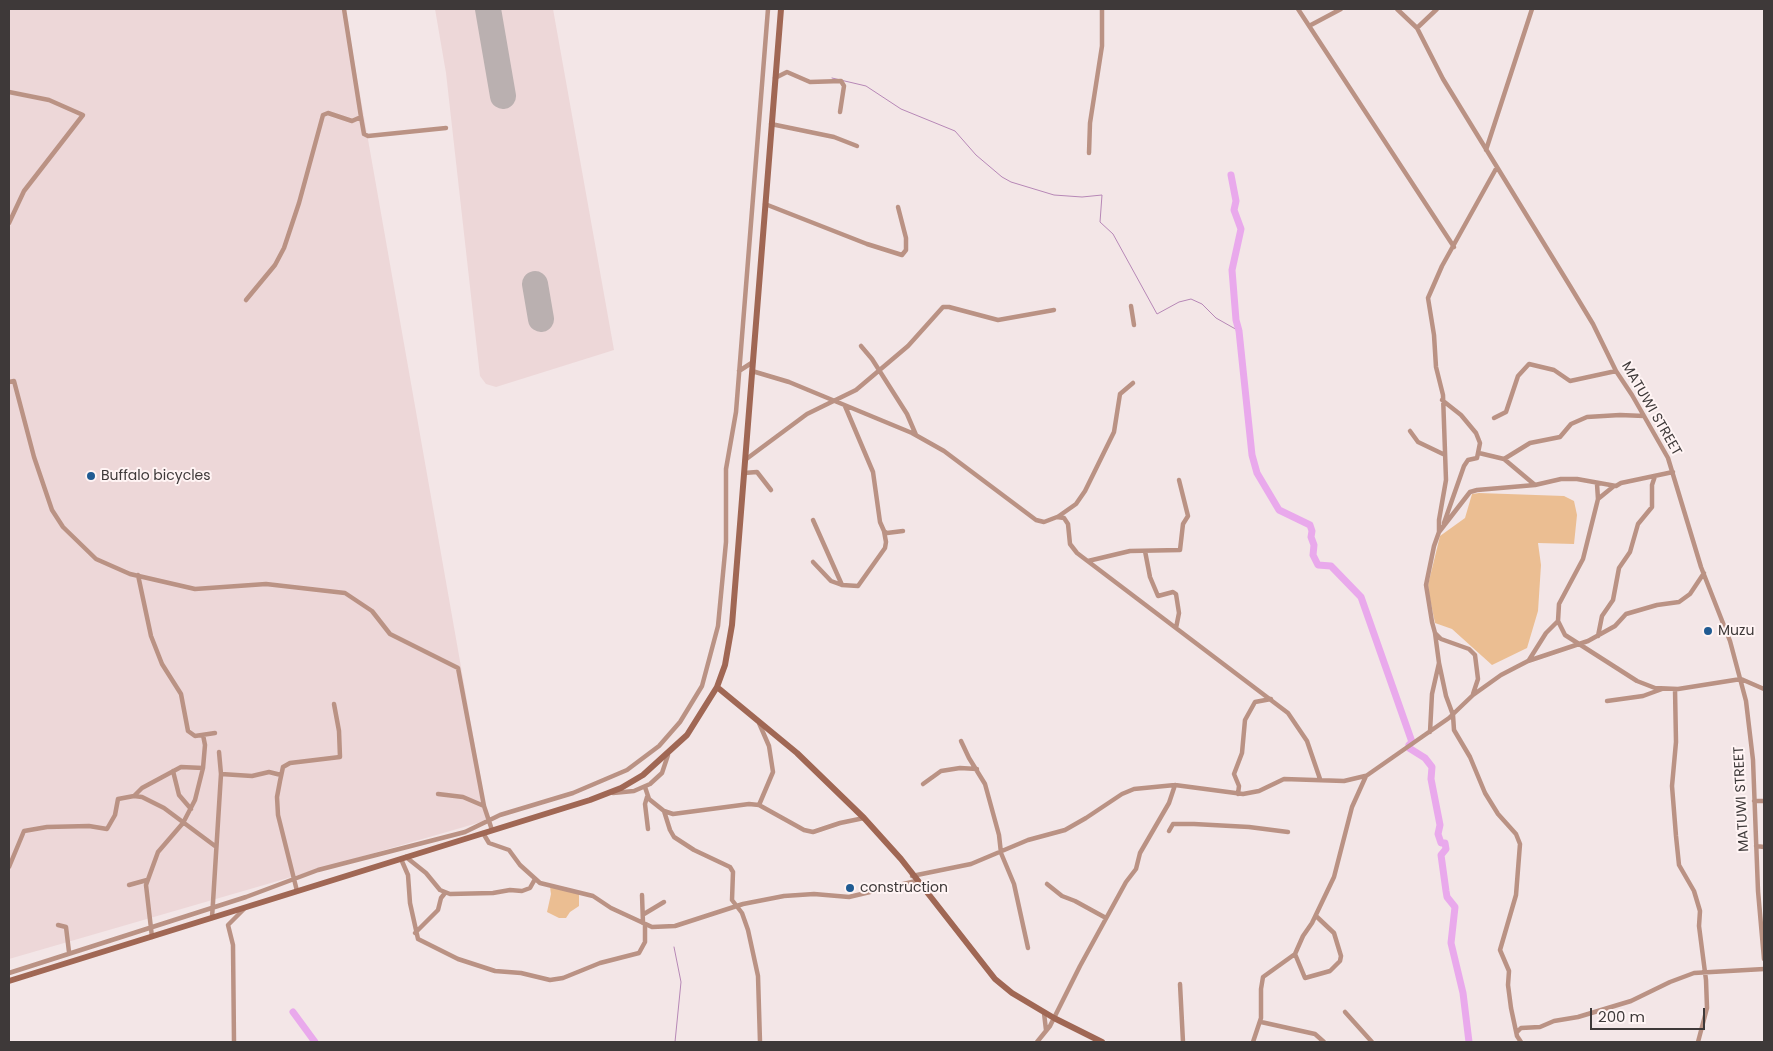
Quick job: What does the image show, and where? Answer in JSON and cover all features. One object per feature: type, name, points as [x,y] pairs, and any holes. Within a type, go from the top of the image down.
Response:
[{"type":"main road","points":[[9,981],[610,793],[643,775],[668,755],[696,724],[716,687],[725,664],[732,625],[781,9]]},
{"type":"main road","points":[[716,687],[796,753],[864,818],[994,979],[1054,1018],[1102,1042]]},
{"type":"street","points":[[344,9],[364,134],[368,136],[446,128]]},
{"type":"street","points":[[9,973],[294,881],[318,870],[465,832],[488,820],[573,793],[627,770],[659,746],[680,722],[692,706],[702,686],[718,626],[726,542],[726,469],[732,443],[739,371],[768,9]]},
{"type":"street","points":[[1089,153],[1090,123],[1102,46],[1102,9]]},
{"type":"street","points":[[1298,9],[1454,247]]},
{"type":"street","points":[[1309,26],[1341,9]]},
{"type":"street","name":"MATUWI STREET","points":[[1397,9],[1418,28],[1430,57],[1593,324],[1616,371],[1664,448],[1704,574],[1730,641],[1741,679],[1749,724],[1764,959]]},
{"type":"street","points":[[1418,28],[1437,9]]},
{"type":"street","points":[[1486,150],[1532,9]]},
{"type":"street","points":[[775,78],[787,72],[810,82],[841,82],[844,86],[840,112]]},
{"type":"street","points":[[9,92],[50,100],[83,114],[18,200],[9,223]]},
{"type":"street","points":[[246,300],[279,260],[284,248],[299,203],[323,115],[328,113],[352,122],[360,117]]},
{"type":"street","points":[[771,124],[834,137],[857,146]]},
{"type":"street","points":[[1439,532],[1439,520],[1446,484],[1443,454],[1442,400],[1434,361],[1434,335],[1428,301],[1442,266],[1497,166]]},
{"type":"street","points":[[765,204],[867,244],[902,255],[906,250],[906,238],[898,208]]},
{"type":"street","points":[[1131,306],[1134,325]]},
{"type":"street","points":[[745,460],[807,414],[856,390],[908,346],[945,307],[998,320],[1054,310]]},
{"type":"street","points":[[860,346],[879,369],[907,414],[916,435]]},
{"type":"street","points":[[739,371],[753,362]]},
{"type":"street","points":[[1494,418],[1506,412],[1518,376],[1530,364],[1554,370],[1570,381],[1616,371]]},
{"type":"street","points":[[752,372],[789,382],[916,435],[944,451],[1036,520],[1046,522],[1058,517],[1076,504],[1085,491],[1114,432],[1120,394],[1132,383]]},
{"type":"street","points":[[9,382],[14,381],[44,489],[52,510],[63,527],[96,559],[121,571],[195,589],[266,584],[341,592],[358,600],[372,611],[390,634],[458,668],[484,806],[492,830]]},
{"type":"street","points":[[1442,400],[1461,414],[1476,433],[1480,443],[1479,453],[1476,458],[1468,460],[1464,466],[1443,526]]},
{"type":"street","points":[[813,562],[831,581],[842,585],[858,586],[885,548],[886,542],[880,522],[873,472],[844,404]]},
{"type":"street","points":[[1504,459],[1530,443],[1560,437],[1571,424],[1587,417],[1644,416]]},
{"type":"street","points":[[1410,432],[1418,442],[1443,454]]},
{"type":"street","points":[[1479,453],[1504,459],[1535,485]]},
{"type":"street","points":[[744,472],[757,472],[771,490]]},
{"type":"street","points":[[1521,1042],[1517,1032],[1508,985],[1508,968],[1500,950],[1516,895],[1520,844],[1516,834],[1498,814],[1484,793],[1470,757],[1454,730],[1453,715],[1446,696],[1439,663],[1436,633],[1426,585],[1434,546],[1443,526],[1470,492],[1522,488],[1562,479],[1586,480],[1597,484],[1614,486],[1673,472]]},
{"type":"street","points":[[1598,636],[1604,611],[1612,600],[1619,568],[1630,552],[1638,524],[1652,507],[1652,485],[1656,475]]},
{"type":"street","points":[[1088,561],[1122,552],[1178,551],[1182,547],[1183,524],[1188,516],[1179,480]]},
{"type":"street","points":[[1597,484],[1598,499],[1583,559],[1578,573],[1561,598],[1558,621],[1565,635],[1638,681],[1662,689],[1675,689],[1741,679],[1764,689]]},
{"type":"street","points":[[1598,499],[1614,486]]},
{"type":"street","points":[[1058,517],[1064,518],[1067,522],[1072,546],[1088,561],[1288,713],[1301,730],[1314,755],[1320,779]]},
{"type":"street","points":[[813,520],[842,585]]},
{"type":"street","points":[[884,531],[887,533],[903,531]]},
{"type":"street","points":[[1145,551],[1150,577],[1158,596],[1173,592],[1176,594],[1179,613],[1176,628]]},
{"type":"street","points":[[483,833],[489,843],[509,850],[535,880],[546,886],[594,896],[611,908],[655,928],[670,927],[735,907],[798,895],[849,897],[914,878],[967,866],[1028,840],[1072,826],[1127,791],[1145,786],[1175,785],[1238,794],[1259,791],[1284,779],[1344,781],[1366,776],[1453,715],[1473,695],[1502,675],[1528,662],[1598,636],[1615,626],[1626,614],[1684,599],[1697,586],[1704,574]]},
{"type":"street","points":[[138,575],[151,636],[162,664],[181,694],[188,731],[195,736],[214,733]]},
{"type":"street","points":[[1528,662],[1546,633],[1558,621]]},
{"type":"street","points":[[1436,633],[1446,641],[1469,649],[1475,656],[1478,679],[1473,695]]},
{"type":"street","points":[[1430,732],[1432,694],[1439,663]]},
{"type":"street","points":[[1607,701],[1643,696],[1662,689]]},
{"type":"street","points":[[1675,689],[1676,742],[1672,786],[1679,865],[1694,891],[1700,911],[1699,933],[1705,972],[1707,1008],[1698,1042]]},
{"type":"street","points":[[1238,794],[1239,786],[1234,774],[1242,753],[1245,720],[1255,702],[1271,699]]},
{"type":"street","points":[[297,891],[278,815],[277,797],[281,775],[283,767],[290,763],[340,757],[339,731],[334,704]]},
{"type":"street","points":[[758,720],[769,746],[773,772],[759,805]]},
{"type":"street","points":[[152,937],[145,888],[158,852],[183,823],[200,788],[205,745],[203,736]]},
{"type":"street","points":[[961,741],[987,790],[1001,841],[1001,853],[1014,884],[1028,948]]},
{"type":"street","points":[[212,918],[211,908],[221,774],[219,752]]},
{"type":"street","points":[[610,793],[634,791],[645,787],[662,773],[668,755]]},
{"type":"street","points":[[134,796],[142,788],[181,766],[203,768]]},
{"type":"street","points":[[923,784],[941,771],[960,768],[977,769]]},
{"type":"street","points":[[173,772],[179,796],[191,809]]},
{"type":"street","points":[[221,774],[252,776],[269,772],[281,775]]},
{"type":"street","points":[[1253,1042],[1260,1022],[1263,977],[1294,954],[1316,916],[1334,877],[1350,814],[1366,776]]},
{"type":"street","points":[[1037,1042],[1054,1018],[1106,918],[1136,869],[1140,853],[1169,803],[1175,785]]},
{"type":"street","points":[[645,787],[648,829]]},
{"type":"street","points":[[438,794],[463,797],[484,806]]},
{"type":"street","points":[[9,867],[24,831],[48,827],[73,826],[107,829],[112,824],[118,799],[134,796],[142,797],[164,808],[215,846]]},
{"type":"street","points":[[647,797],[664,811],[682,814],[744,804],[759,805],[808,831],[818,831],[836,824],[864,818]]},
{"type":"street","points":[[1754,800],[1764,801]]},
{"type":"street","points":[[664,811],[674,836],[694,850],[730,867],[734,875],[732,897],[735,907],[742,914],[748,930],[758,976],[760,1042]]},
{"type":"street","points":[[1169,831],[1173,824],[1187,824],[1249,827],[1288,832]]},
{"type":"street","points":[[1756,846],[1764,847]]},
{"type":"street","points":[[403,858],[426,873],[445,893],[522,891],[530,888],[535,880]]},
{"type":"street","points":[[403,858],[408,875],[416,933],[420,940],[440,951],[488,969],[554,980],[600,963],[639,953],[645,942],[642,895]]},
{"type":"street","points":[[129,885],[134,882],[143,883],[148,879]]},
{"type":"street","points":[[1047,884],[1062,896],[1106,918]]},
{"type":"street","points":[[416,933],[438,910],[441,898],[445,893]]},
{"type":"street","points":[[644,914],[664,902]]},
{"type":"street","points":[[228,922],[247,906]]},
{"type":"street","points":[[226,913],[232,945],[234,1042]]},
{"type":"street","points":[[1294,954],[1304,978],[1330,972],[1340,961],[1341,956],[1334,933],[1316,916]]},
{"type":"street","points":[[58,925],[66,927],[69,952]]},
{"type":"street","points":[[1514,1042],[1517,1032],[1521,1028],[1540,1027],[1554,1021],[1578,1017],[1631,1001],[1670,982],[1694,973],[1764,970]]},
{"type":"street","points":[[1180,984],[1182,1042]]},
{"type":"street","points":[[1044,1012],[1047,1022],[1044,1042]]},
{"type":"street","points":[[1345,1012],[1372,1042]]},
{"type":"street","points":[[1260,1022],[1315,1034],[1324,1042]]},
{"type":"shaded area","points":[[9,9],[345,9],[488,820],[9,959]]},
{"type":"shaded area","points":[[435,9],[553,9],[614,350],[496,387],[486,384],[480,376],[446,73]]},
{"type":"shaded area","points":[[1472,494],[1564,496],[1574,501],[1577,515],[1574,544],[1538,543],[1541,565],[1538,611],[1527,648],[1492,665],[1452,629],[1435,623],[1428,585],[1440,536],[1465,518]]},
{"type":"shaded area","points":[[550,887],[579,894],[579,906],[570,912],[566,918],[559,918],[547,912],[551,894]]},
{"type":"waterway","points":[[832,78],[866,86],[901,109],[955,131],[976,155],[1002,177],[1011,182],[1054,195],[1082,197],[1102,195],[1100,222],[1113,234],[1157,314],[1179,302],[1191,299],[1202,304],[1216,318],[1239,331]]},
{"type":"waterway","points":[[1231,175],[1236,201],[1234,210],[1241,229],[1232,270],[1236,320],[1239,331],[1252,455],[1257,473],[1279,510],[1310,525],[1314,545],[1313,555],[1318,565],[1331,566],[1361,597],[1412,742],[1409,745]]},
{"type":"waterway","points":[[1409,748],[1425,758],[1432,767],[1431,779],[1440,825],[1438,834],[1441,843],[1445,843],[1446,849],[1441,855],[1446,891],[1447,897],[1455,907],[1451,943],[1463,993],[1469,1042]]},
{"type":"waterway","points":[[674,947],[681,982],[675,1042]]},
{"type":"waterway","points":[[293,1012],[315,1042]]},
{"type":"runway","points":[[488,9],[503,96]]},
{"type":"runway","points":[[535,284],[541,319]]},
{"type":"place","name":"Buffalo bicycles","points":[[91,476]]},
{"type":"place","name":"Muzu","points":[[1708,631]]},
{"type":"place","name":"construction","points":[[850,888]]}]
